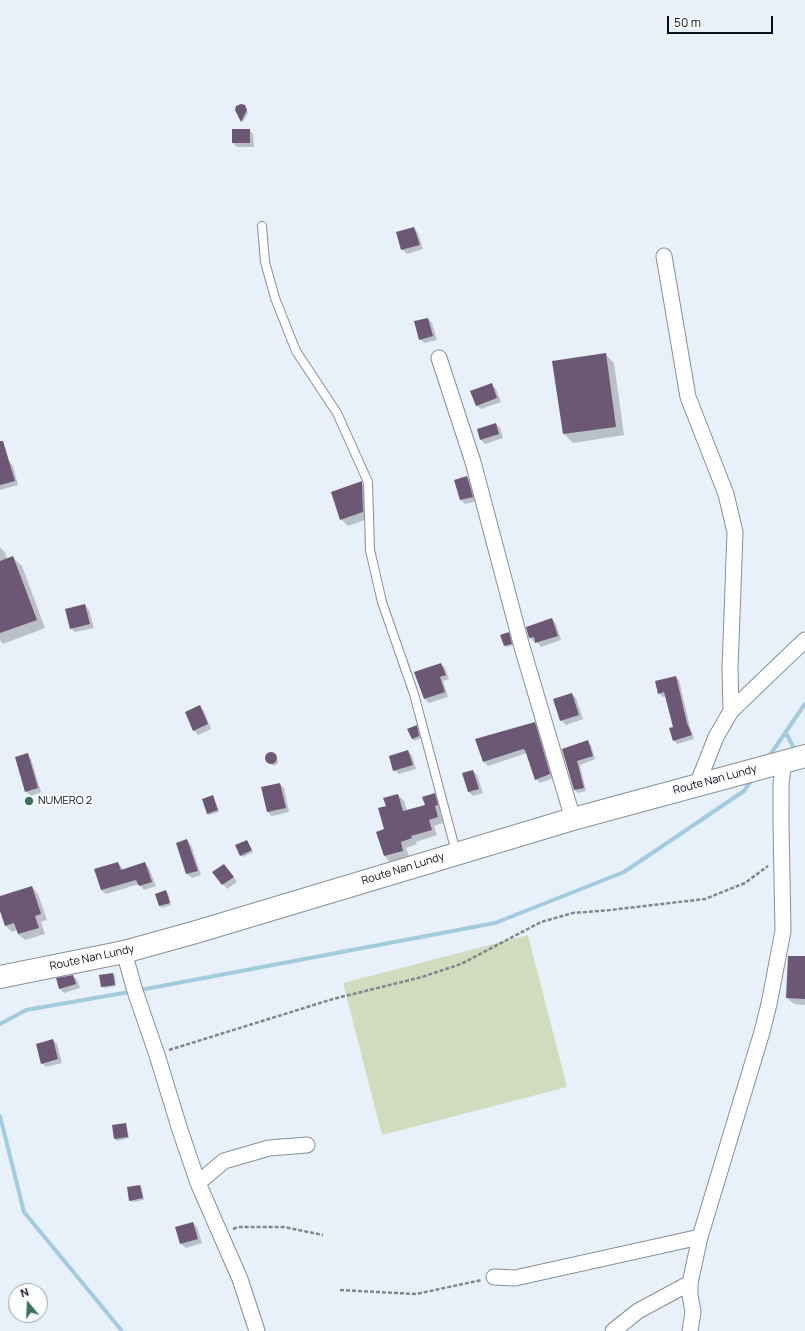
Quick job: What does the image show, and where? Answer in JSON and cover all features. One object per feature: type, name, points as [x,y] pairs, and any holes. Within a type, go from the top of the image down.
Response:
[{"type":"main road","name":"Route Nan Lundy","points":[[0,977],[124,952],[196,932],[573,819],[805,756]]},
{"type":"street","points":[[664,256],[688,397],[726,494],[735,532],[730,669],[731,712]]},
{"type":"street","points":[[439,358],[473,462],[522,647],[573,819]]},
{"type":"street","points":[[697,785],[716,737],[731,712],[805,640]]},
{"type":"street","points":[[690,1331],[693,1312],[690,1295],[690,1283],[700,1237],[762,1032],[783,932],[781,784],[784,761]]},
{"type":"street","points":[[124,952],[135,991],[198,1183],[240,1279],[257,1331]]},
{"type":"street","points":[[198,1183],[224,1161],[269,1148],[307,1145]]},
{"type":"street","points":[[494,1277],[515,1278],[700,1237]]},
{"type":"street","points":[[613,1331],[638,1311],[690,1283]]},
{"type":"lane","points":[[262,226],[265,262],[275,298],[296,351],[337,413],[368,482],[370,550],[378,588],[414,694],[456,853]]},
{"type":"path","points":[[157,1055],[333,999],[422,977],[462,964],[541,922],[573,913],[705,899],[745,883],[782,856]]},
{"type":"path","points":[[221,1234],[238,1227],[284,1228],[323,1235]]},
{"type":"path","points":[[340,1290],[416,1294],[494,1277]]},
{"type":"green space","points":[[528,935],[567,1087],[382,1135],[343,983]]},
{"type":"building","points":[[241,104],[245,105],[247,110],[241,122],[235,110],[236,106]]},
{"type":"building","points":[[232,129],[250,129],[250,143],[232,143]]},
{"type":"building","points":[[414,227],[420,245],[401,250],[396,232]]},
{"type":"building","points":[[428,318],[433,336],[419,340],[414,321]]},
{"type":"building","points":[[606,353],[616,427],[563,434],[552,361]]},
{"type":"building","points":[[492,383],[497,398],[476,406],[470,391]]},
{"type":"building","points":[[496,423],[499,434],[480,440],[477,429]]},
{"type":"building","points":[[0,441],[3,441],[15,481],[0,485]]},
{"type":"building","points":[[467,476],[473,497],[460,500],[454,480]]},
{"type":"building","points":[[362,481],[363,512],[340,520],[331,492]]},
{"type":"building","points":[[13,556],[37,620],[0,633],[0,561]]},
{"type":"building","points":[[85,604],[90,624],[70,629],[65,609]]},
{"type":"building","points":[[552,618],[558,636],[535,643],[534,637],[529,638],[526,627]]},
{"type":"building","points":[[509,632],[512,644],[504,646],[500,635]]},
{"type":"building","points":[[441,663],[446,675],[440,677],[445,692],[424,699],[414,672]]},
{"type":"building","points":[[676,676],[687,723],[692,735],[673,741],[669,728],[673,727],[664,692],[658,694],[655,681]]},
{"type":"building","points":[[572,693],[579,715],[560,721],[553,699]]},
{"type":"building","points":[[200,705],[208,724],[193,731],[185,712]]},
{"type":"building","points":[[535,722],[550,774],[535,780],[525,750],[523,749],[483,762],[475,739]]},
{"type":"building","points":[[417,725],[419,736],[412,739],[407,729]]},
{"type":"building","points":[[588,740],[593,756],[577,761],[584,788],[574,790],[562,749]]},
{"type":"building","points":[[408,750],[413,765],[393,771],[389,756]]},
{"type":"building","points":[[271,752],[275,754],[277,758],[275,762],[271,764],[267,762],[265,758],[267,754]]},
{"type":"building","points":[[28,753],[38,788],[25,792],[15,757]]},
{"type":"building","points":[[473,770],[479,789],[468,792],[462,773]]},
{"type":"building","points":[[280,783],[286,808],[267,812],[261,787]]},
{"type":"building","points":[[435,793],[438,805],[435,806],[438,817],[429,820],[432,830],[411,836],[412,838],[401,842],[403,851],[384,856],[376,832],[384,829],[378,808],[386,806],[383,798],[398,794],[403,811],[425,805],[422,797]]},
{"type":"building","points":[[213,795],[218,810],[207,814],[202,799]]},
{"type":"building","points":[[187,839],[198,871],[186,874],[176,843]]},
{"type":"building","points":[[247,840],[252,850],[240,856],[235,845]]},
{"type":"building","points":[[118,862],[121,870],[145,862],[152,882],[139,886],[136,880],[101,890],[94,869]]},
{"type":"building","points":[[224,864],[234,877],[222,885],[212,872]]},
{"type":"building","points":[[32,886],[41,914],[35,916],[39,928],[18,934],[14,923],[5,926],[0,911],[0,896]]},
{"type":"building","points":[[166,890],[170,903],[159,906],[155,894]]},
{"type":"building","points":[[788,956],[805,956],[805,999],[786,998]]},
{"type":"building","points":[[113,973],[115,985],[101,987],[99,975]]},
{"type":"building","points":[[73,975],[76,984],[59,989],[56,978]]},
{"type":"building","points":[[53,1039],[58,1059],[41,1064],[36,1044]]},
{"type":"building","points":[[126,1123],[128,1137],[114,1139],[112,1125]]},
{"type":"building","points":[[140,1185],[143,1198],[129,1201],[127,1187]]},
{"type":"building","points":[[193,1222],[198,1239],[180,1244],[175,1227]]},
{"type":"waterway","points":[[768,758],[805,704]]},
{"type":"waterway","points":[[786,733],[796,752]]},
{"type":"waterway","points":[[0,1024],[26,1010],[495,923],[624,872],[744,791],[753,778]]},
{"type":"waterway","points":[[0,1116],[24,1212],[122,1331]]},
{"type":"place","name":"NUMERO 2","points":[[29,801]]}]
